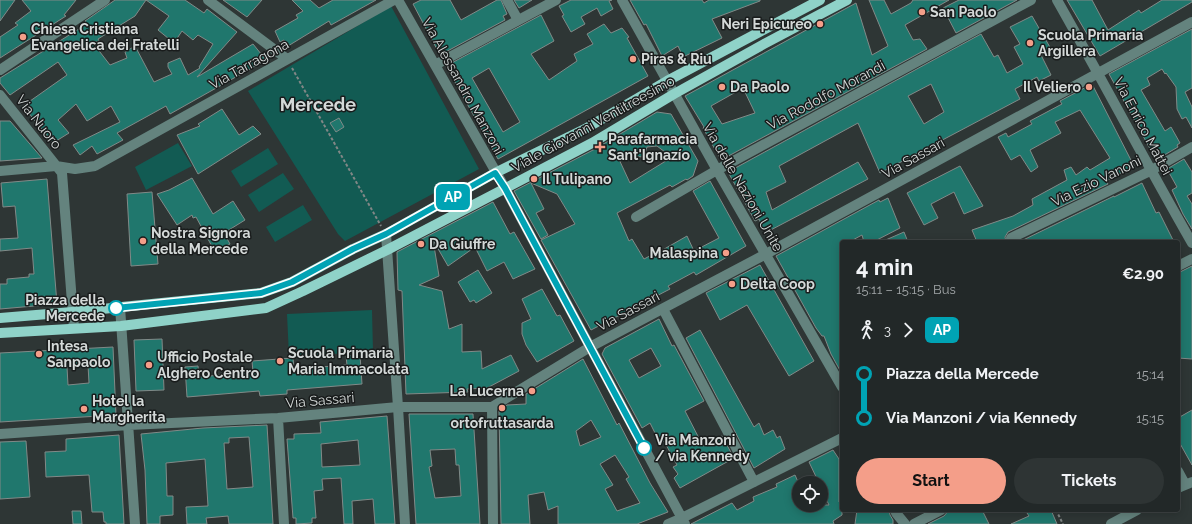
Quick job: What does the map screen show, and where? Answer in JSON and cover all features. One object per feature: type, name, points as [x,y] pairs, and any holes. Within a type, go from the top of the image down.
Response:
[{"type":"main road","name":"Viale Giovanni Ventitreesimo","points":[[0,318],[261,293],[292,282],[353,249],[386,234],[495,173],[585,129],[667,81],[820,0]]},
{"type":"main road","name":"Viale Giovanni Ventitreesimo","points":[[0,333],[121,326],[266,308],[387,250],[592,143],[674,94],[847,0]]},
{"type":"main road","points":[[758,33],[764,44]]},
{"type":"main road","points":[[585,129],[592,143]]},
{"type":"street","points":[[0,70],[106,0]]},
{"type":"street","points":[[208,0],[287,59]]},
{"type":"street","name":"Via Tarragona","points":[[56,166],[75,169],[95,166],[394,0]]},
{"type":"street","name":"Via Alessandro Manzoni","points":[[398,0],[495,173],[505,188],[684,521]]},
{"type":"street","points":[[507,0],[518,20]]},
{"type":"street","points":[[435,65],[556,0]]},
{"type":"street","name":"Via delle Nazioni Unite","points":[[622,0],[717,170],[840,384]]},
{"type":"street","name":"Via Rodolfo Morandi","points":[[636,217],[717,170],[1031,0]]},
{"type":"street","name":"Via Enrico Mattei","points":[[1057,0],[1150,171],[1192,243]]},
{"type":"street","name":"Via Sassari","points":[[0,434],[129,425],[278,418],[398,407],[492,407],[590,347],[766,254],[1192,22]]},
{"type":"street","name":"Via Nuoro","points":[[0,96],[62,173],[72,312]]},
{"type":"street","name":"Via Ezio Vanoni","points":[[1012,240],[1150,171],[1192,147]]},
{"type":"street","points":[[0,171],[56,166]]},
{"type":"street","points":[[386,234],[405,524]]},
{"type":"street","points":[[1180,265],[1192,259]]},
{"type":"street","points":[[120,307],[135,524]]},
{"type":"street","points":[[663,309],[754,482]]},
{"type":"street","points":[[72,312],[74,328]]},
{"type":"street","points":[[492,407],[493,524]]},
{"type":"street","points":[[278,418],[284,524]]},
{"type":"street","points":[[668,524],[684,521],[754,482],[840,439]]},
{"type":"street","points":[[1180,475],[1185,485]]},
{"type":"street","points":[[896,512],[905,524]]},
{"type":"street","points":[[914,524],[937,512]]},
{"type":"street","points":[[1112,524],[1133,512]]},
{"type":"path","points":[[287,59],[386,234]]},
{"type":"path","points":[[1057,512],[1063,524]]},
{"type":"green space","points":[[391,6],[479,169],[345,241],[338,234],[248,91]]},
{"type":"green space","points":[[178,143],[192,166],[146,190],[135,167]]},
{"type":"green space","points":[[268,148],[278,164],[241,187],[231,171]]},
{"type":"green space","points":[[283,173],[294,189],[259,212],[248,195]]},
{"type":"green space","points":[[303,205],[312,220],[275,242],[266,227]]},
{"type":"green space","points":[[372,310],[373,352],[289,356],[287,314]]},
{"type":"building","points":[[0,0],[15,0],[0,21]]},
{"type":"building","points":[[22,0],[76,0],[64,15],[66,16],[0,58],[0,37],[18,25],[15,23],[31,11]]},
{"type":"building","points":[[115,0],[146,0],[185,0],[204,13],[207,9],[237,32],[197,77],[253,44],[266,60],[170,114],[166,106],[117,133],[123,140],[97,154],[92,146],[80,155],[73,145],[120,122],[111,106],[87,121],[76,104],[58,120],[69,133],[53,143],[23,106],[67,75],[58,62],[10,95],[0,83],[0,78],[87,24],[85,21]],"holes":[[[146,0],[169,16],[158,30],[174,43],[182,31],[193,40],[198,35],[213,44],[199,67],[200,68],[188,75],[180,58],[168,63],[168,67],[172,74],[154,82],[135,46],[125,52],[127,58],[110,65],[93,43],[99,41],[98,39],[135,16]]]},
{"type":"building","points":[[223,0],[262,0],[247,17]]},
{"type":"building","points":[[292,0],[310,0],[319,8],[333,0],[376,0],[331,25],[329,21],[288,46],[284,40],[280,42],[275,31],[298,18],[296,15],[303,11]]},
{"type":"building","points":[[421,0],[450,0],[461,20],[497,0],[501,0],[507,14],[503,16],[505,20],[440,55],[413,4]]},
{"type":"building","points":[[514,0],[532,0],[519,8]]},
{"type":"building","points":[[571,0],[612,0],[609,1],[613,9],[601,16],[597,8],[581,17],[585,24],[571,32],[562,16],[564,15],[559,6]]},
{"type":"building","points":[[630,0],[702,0],[704,3],[709,0],[760,1],[712,19],[722,38],[683,57],[678,46],[662,56],[646,24],[644,25]]},
{"type":"building","points":[[869,0],[884,0],[891,14],[911,3],[913,0],[949,0],[905,25],[913,40],[920,39],[927,49],[721,160],[703,128],[704,127],[685,96],[856,3],[872,55],[888,46]],"holes":[[[743,88],[755,113],[722,124],[711,106]]]},
{"type":"building","points":[[959,0],[1017,0],[956,33],[943,8]]},
{"type":"building","points":[[1067,0],[1092,0],[1108,30],[1139,10],[1141,13],[1162,0],[1192,0],[1192,2],[1100,56]]},
{"type":"building","points":[[541,15],[554,41],[531,54],[549,80],[577,61],[574,54],[593,44],[587,34],[604,24],[611,33],[622,28],[629,37],[627,38],[648,76],[498,159],[446,66]],"holes":[[[489,68],[520,122],[503,132],[472,78]]]},
{"type":"building","points":[[1032,16],[1051,49],[1041,55],[1051,75],[1039,81],[1037,77],[1015,89],[1020,99],[880,173],[858,123],[779,166],[786,182],[766,192],[772,210],[858,162],[868,179],[765,233],[759,219],[755,221],[728,172],[981,34],[994,57],[998,55],[1007,73],[1023,64],[1014,47],[1020,44],[1010,27]],"holes":[[[931,84],[944,112],[924,124],[908,96]]]},
{"type":"building","points":[[1192,29],[1192,88],[1185,92],[1192,107],[1192,128],[1186,117],[1182,119],[1177,109],[1176,87],[1162,69],[1147,78],[1150,85],[1141,90],[1165,131],[1171,127],[1180,143],[1177,145],[1178,147],[1161,157],[1159,154],[1154,156],[1109,74]]},
{"type":"building","points":[[1092,84],[1134,166],[1106,181],[1108,184],[1008,232],[1005,237],[1006,240],[976,240],[972,230],[1013,216],[1033,205],[1032,199],[1067,180],[1064,170],[1071,167],[1076,175],[1087,167],[1090,170],[1110,158],[1080,110],[1055,122],[1061,133],[1030,150],[1038,167],[1031,172],[1020,155],[1011,160],[998,137],[1006,133],[1008,137],[1032,124],[1030,121],[1062,104],[1060,101]]},
{"type":"building","points":[[222,109],[239,135],[253,126],[261,134],[198,174],[177,135],[200,126],[198,124]]},
{"type":"building","points":[[657,112],[671,114],[698,161],[693,176],[687,180],[686,179],[672,187],[670,185],[617,213],[629,241],[632,239],[644,259],[687,236],[694,251],[719,238],[693,191],[710,181],[746,246],[696,275],[694,272],[668,286],[670,289],[591,330],[541,240],[575,224],[557,194],[531,183],[544,209],[536,213],[548,235],[541,239],[514,191],[595,149]],"holes":[[[657,146],[665,152],[663,158],[669,159],[630,183],[617,155],[644,157],[647,147]]]},
{"type":"building","points":[[339,118],[344,127],[336,132],[330,123]]},
{"type":"building","points":[[0,121],[10,121],[42,158],[0,161]]},
{"type":"building","points":[[1184,159],[1192,172],[1192,193],[1187,196],[1192,204],[1192,229],[1172,190],[1177,187],[1167,169]]},
{"type":"building","points":[[960,166],[983,206],[964,214],[954,192],[931,204],[938,218],[924,225],[907,193]]},
{"type":"building","points":[[192,178],[213,214],[233,201],[245,220],[224,233],[230,244],[215,252],[196,217],[193,218],[192,215],[177,225],[157,194],[169,190]]},
{"type":"building","points":[[47,179],[57,304],[0,309],[0,284],[7,284],[7,279],[29,277],[29,274],[34,274],[32,248],[0,251],[0,239],[18,238],[15,206],[3,207],[1,183]]},
{"type":"building","points":[[1142,183],[1156,213],[1159,212],[1173,240],[1023,240],[1114,196]]},
{"type":"building","name":"Nostra Signora della Mercede","points":[[152,192],[158,264],[131,266],[127,194]]},
{"type":"building","points":[[888,198],[900,228],[877,240],[863,240],[862,235],[853,240],[840,240],[840,370],[831,354],[824,336],[822,336],[816,328],[776,256],[879,200],[880,202]]},
{"type":"building","points":[[493,202],[510,234],[514,232],[535,269],[513,279],[504,262],[487,271],[475,247],[448,266],[433,240],[439,276],[419,285],[442,291],[449,329],[462,324],[462,352],[481,351],[482,369],[511,355],[519,371],[487,388],[467,389],[468,392],[406,394],[402,291],[398,290],[397,252]]},
{"type":"building","points":[[904,232],[907,240],[886,240]]},
{"type":"building","points":[[760,265],[814,361],[789,376],[747,305],[720,320],[706,293]]},
{"type":"building","points":[[1192,266],[1192,359],[1180,358],[1180,272]]},
{"type":"building","points":[[478,270],[492,293],[476,303],[474,300],[470,302],[458,282]]},
{"type":"building","points":[[542,289],[557,316],[560,315],[574,341],[537,362],[526,345],[522,334],[522,323],[531,319],[522,299]]},
{"type":"building","points":[[659,319],[672,346],[674,345],[704,401],[685,411],[703,446],[722,436],[734,458],[680,488],[674,478],[678,474],[673,467],[677,465],[664,441],[660,443],[650,423],[642,428],[602,354],[605,348]],"holes":[[[651,348],[661,366],[639,378],[629,360]]]},
{"type":"building","points":[[700,330],[754,427],[759,423],[764,435],[773,430],[777,438],[780,436],[785,449],[754,468],[686,338]]},
{"type":"building","name":"Ufficio Postale Alghero Centro","points":[[162,339],[164,390],[136,391],[134,340]]},
{"type":"building","points":[[113,347],[116,415],[0,422],[0,353]],"holes":[[[88,365],[89,383],[68,385],[67,367]]]},
{"type":"building","points":[[360,355],[362,384],[287,390],[287,394],[260,396],[259,391],[187,397],[185,367],[198,366],[199,377],[253,372],[252,361],[293,358],[294,369],[347,365],[346,356]]},
{"type":"building","points":[[583,359],[617,425],[619,423],[650,483],[668,512],[637,524],[558,524],[558,506],[548,510],[544,492],[528,495],[530,524],[501,524],[499,411],[507,405],[526,404],[526,394]],"holes":[[[591,420],[601,437],[580,446],[576,431]],[[615,455],[629,477],[626,479],[640,503],[617,511],[605,489],[613,485],[600,464]]]},
{"type":"building","points":[[1192,410],[1192,465],[1180,444],[1180,417]]},
{"type":"building","points":[[409,414],[473,414],[480,524],[416,524]],"holes":[[[455,449],[456,465],[459,465],[461,496],[435,498],[429,467],[432,466],[430,450]]]},
{"type":"building","points":[[387,416],[395,524],[375,524],[373,499],[352,501],[353,524],[344,524],[341,478],[322,479],[323,490],[314,491],[316,518],[312,518],[312,523],[296,524],[296,518],[293,518],[287,439],[294,439],[294,434],[321,433],[320,422]],"holes":[[[358,440],[360,465],[322,467],[321,444]]]},
{"type":"building","points":[[267,425],[273,524],[229,524],[228,516],[206,518],[207,524],[187,524],[186,507],[208,506],[205,459],[166,463],[167,496],[173,496],[173,515],[160,516],[160,524],[147,524],[145,470],[141,434],[203,428]],"holes":[[[249,437],[253,487],[227,489],[224,443],[229,443],[229,438]]]},
{"type":"building","points":[[119,435],[124,524],[106,524],[106,522],[104,522],[103,512],[92,512],[89,475],[46,477],[45,452],[66,451],[66,439]]},
{"type":"building","points":[[26,441],[30,497],[0,499],[0,442]]},
{"type":"building","points":[[833,450],[839,459],[839,502],[840,512],[842,512],[842,515],[833,521],[834,524],[691,524],[732,503],[737,510],[754,501],[753,497],[777,487],[776,484],[792,476],[792,512],[828,512],[828,476],[816,476],[809,462]]},
{"type":"building","points":[[72,511],[81,511],[82,524],[73,524]]},
{"type":"building","points":[[857,512],[889,512],[893,520],[893,524],[855,524]]},
{"type":"building","points":[[947,512],[983,512],[989,524],[928,524],[944,516]]},
{"type":"building","points":[[1026,512],[1052,512],[1057,524],[1011,524],[1029,516]]},
{"type":"bus line","name":"AP","points":[[116,308],[261,293],[292,282],[353,249],[386,234],[495,173],[505,188],[644,448]]},
{"type":"place","name":"San Paolo","points":[[922,12]]},
{"type":"place","name":"Neri Epicureo","points":[[820,24]]},
{"type":"place","name":"Chiesa Cristiana Evangelica dei Fratelli","points":[[23,37]]},
{"type":"place","name":"Scuola Primaria Argillera","points":[[1030,43]]},
{"type":"place","name":"Piras & Riu","points":[[633,59]]},
{"type":"place","name":"Da Paolo","points":[[722,87]]},
{"type":"place","name":"Il Veliero","points":[[1089,87]]},
{"type":"place","name":"Parafarmacia Sant'Ignazío","points":[[600,147]]},
{"type":"place","name":"Il Tulipano","points":[[534,179]]},
{"type":"place","name":"Nostra Signora della Mercede","points":[[143,241]]},
{"type":"place","name":"Da Giuffre","points":[[421,244]]},
{"type":"place","name":"Malaspina","points":[[726,253]]},
{"type":"place","name":"Delta Coop","points":[[732,284]]},
{"type":"place","name":"Piazza della Mercede","points":[[116,308]]},
{"type":"place","name":"Intesa Sanpaolo","points":[[39,354]]},
{"type":"place","name":"Scuola Primaria Maria Immacolata","points":[[280,361]]},
{"type":"place","name":"Ufficio Postale Alghero Centro","points":[[149,365]]},
{"type":"place","name":"La Lucerna","points":[[532,391]]},
{"type":"place","name":"ortofruttasarda","points":[[502,408]]},
{"type":"place","name":"Hotel la Margherita","points":[[84,409]]},
{"type":"place","name":"Via Manzoni / via Kennedy","points":[[644,448]]},
{"type":"district","name":"Mercede","points":[[318,104]]}]
